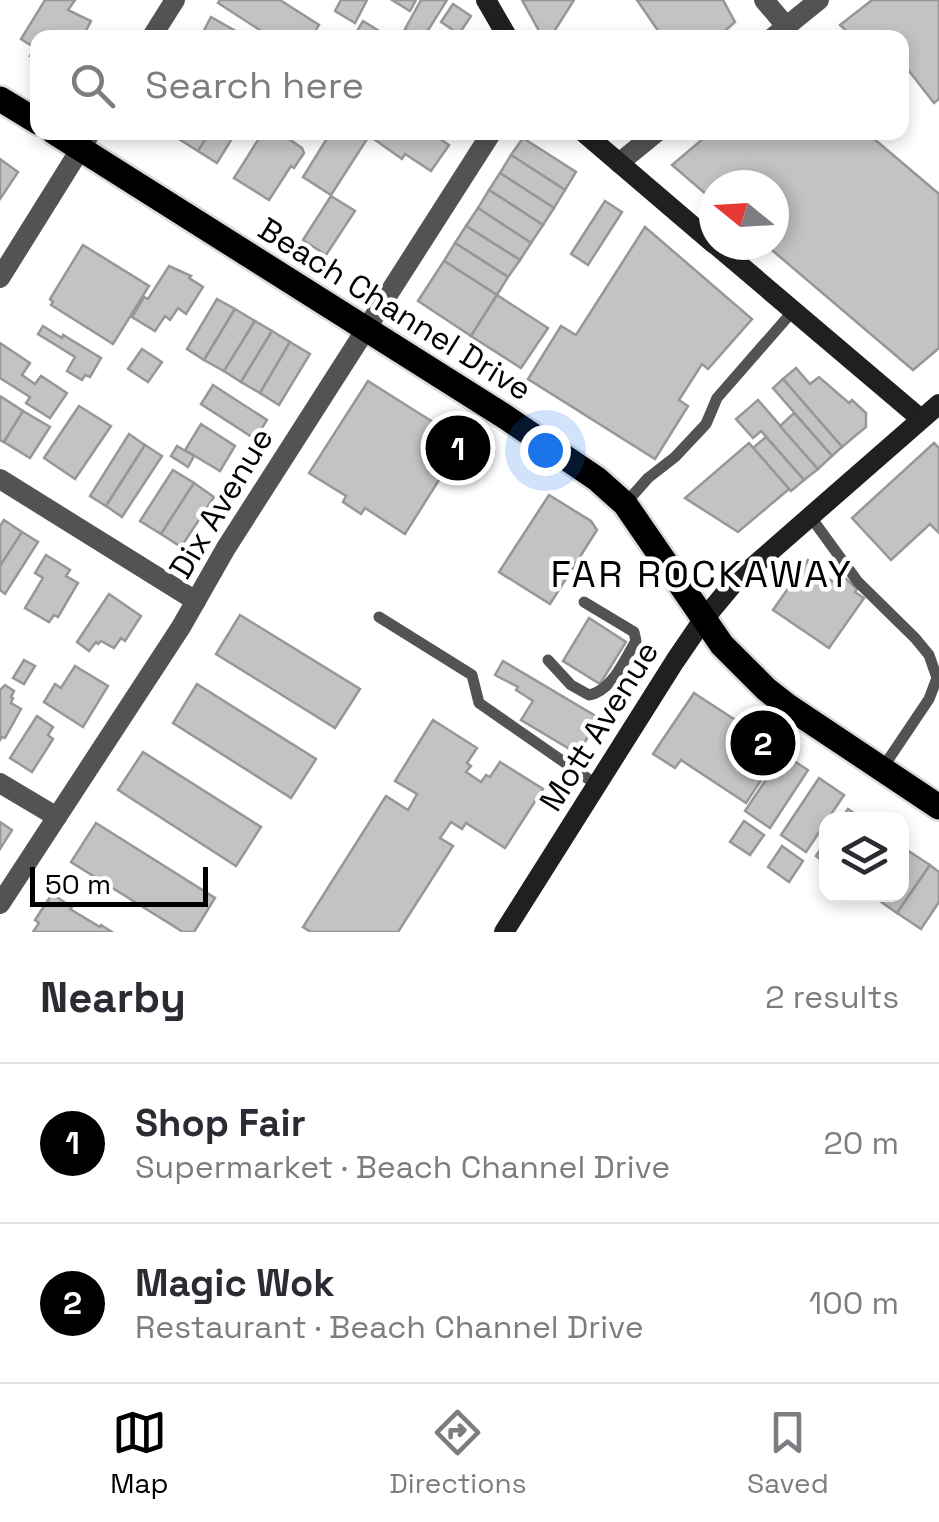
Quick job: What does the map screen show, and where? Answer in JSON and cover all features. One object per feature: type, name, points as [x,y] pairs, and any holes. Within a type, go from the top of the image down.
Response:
[{"type":"main road","points":[[0,99],[30,117]]},
{"type":"main road","name":"Beach Channel Drive","points":[[86,141],[597,479],[625,504],[722,645],[766,689],[939,807]]},
{"type":"street","points":[[156,30],[175,0]]},
{"type":"street","points":[[486,0],[503,30]]},
{"type":"street","points":[[764,0],[778,30]]},
{"type":"street","points":[[781,30],[818,0]]},
{"type":"street","name":"Dix Avenue","points":[[0,904],[181,627],[226,548],[487,140]]},
{"type":"street","points":[[592,140],[699,230]]},
{"type":"street","points":[[619,163],[647,140]]},
{"type":"street","points":[[0,278],[86,141]]},
{"type":"street","points":[[734,260],[921,419]]},
{"type":"street","name":"Mott Avenue","points":[[504,932],[704,620],[733,584],[939,404]]},
{"type":"street","points":[[0,479],[196,601]]},
{"type":"street","points":[[0,783],[57,817]]},
{"type":"lane","points":[[625,504],[706,424],[718,398],[794,311]]},
{"type":"lane","points":[[810,515],[858,582],[929,655],[937,678],[929,699],[882,770]]},
{"type":"lane","points":[[548,660],[571,685],[589,696],[604,689],[636,641],[634,632],[584,602]]},
{"type":"lane","points":[[379,617],[472,675],[479,704],[597,785]]},
{"type":"building","points":[[45,0],[75,0],[68,10],[91,21],[86,30],[30,30],[30,45],[21,39]]},
{"type":"building","points":[[280,0],[319,25],[316,30],[260,30],[218,3]]},
{"type":"building","points":[[341,0],[367,0],[355,23],[335,11]]},
{"type":"building","points":[[392,0],[416,0],[410,11]]},
{"type":"building","points":[[421,0],[447,0],[428,30],[405,29]]},
{"type":"building","points":[[522,0],[574,0],[555,30],[539,30]]},
{"type":"building","points":[[637,0],[723,0],[735,22],[726,30],[658,30]]},
{"type":"building","points":[[872,0],[939,0],[939,99],[934,103],[909,71],[909,30],[845,30],[840,25]]},
{"type":"building","points":[[453,4],[471,16],[462,30],[453,30],[441,22]]},
{"type":"building","points":[[211,17],[234,30],[204,30]]},
{"type":"building","points":[[363,21],[377,30],[358,30]]},
{"type":"building","points":[[181,140],[205,140],[198,151]]},
{"type":"building","points":[[205,140],[231,140],[217,163],[198,151]]},
{"type":"building","points":[[258,140],[290,140],[304,153],[269,200],[234,178]]},
{"type":"building","points":[[326,140],[366,140],[331,195],[303,177]]},
{"type":"building","points":[[375,140],[442,140],[449,145],[431,171],[405,154],[402,159]]},
{"type":"building","points":[[522,140],[526,140],[576,172],[565,190],[511,155]]},
{"type":"building","points":[[702,140],[875,140],[939,194],[939,348],[913,370],[784,260],[789,260],[789,170],[699,170],[699,188],[672,165]]},
{"type":"building","points":[[511,155],[565,190],[554,208],[500,173]]},
{"type":"building","points":[[0,159],[18,172],[0,199]]},
{"type":"building","points":[[500,173],[554,208],[543,225],[489,190]]},
{"type":"building","points":[[489,190],[543,225],[531,243],[478,208]]},
{"type":"building","points":[[331,196],[355,211],[326,255],[303,240]]},
{"type":"building","points":[[605,201],[622,212],[588,265],[571,254]]},
{"type":"building","points":[[478,208],[531,243],[520,260],[466,226]]},
{"type":"building","points":[[466,226],[520,260],[508,277],[455,243]]},
{"type":"building","points":[[645,227],[752,319],[708,369],[702,364],[679,400],[688,406],[655,459],[528,379],[561,326],[576,335]]},
{"type":"building","points":[[455,243],[508,277],[497,295],[444,261]]},
{"type":"building","points":[[83,245],[149,286],[113,344],[51,305],[50,299]]},
{"type":"building","points":[[444,261],[497,295],[471,336],[418,301]]},
{"type":"building","points":[[169,266],[191,276],[203,287],[186,314],[178,308],[170,320],[165,316],[155,331],[132,317]]},
{"type":"building","points":[[497,295],[548,328],[521,368],[471,336]]},
{"type":"building","points":[[217,299],[235,309],[204,360],[187,349]]},
{"type":"building","points":[[235,309],[255,321],[224,371],[204,360]]},
{"type":"building","points":[[255,321],[272,331],[241,382],[224,371]]},
{"type":"building","points":[[43,326],[101,358],[90,377],[85,375],[82,380],[67,371],[75,357],[38,334]]},
{"type":"building","points":[[272,331],[290,342],[260,393],[241,382]]},
{"type":"building","points":[[290,342],[310,354],[279,405],[260,393]]},
{"type":"building","points":[[0,343],[30,363],[22,375],[35,384],[41,376],[67,393],[50,418],[26,403],[30,397],[0,378]]},
{"type":"building","points":[[142,349],[162,362],[148,382],[128,369]]},
{"type":"building","points":[[796,368],[810,384],[819,377],[849,403],[852,400],[866,413],[866,427],[842,447],[783,379]]},
{"type":"building","points":[[783,379],[842,447],[832,456],[773,388]]},
{"type":"building","points":[[368,381],[471,446],[461,461],[454,456],[405,534],[365,508],[361,514],[343,502],[346,496],[309,473]]},
{"type":"building","points":[[213,385],[267,420],[255,439],[201,404]]},
{"type":"building","points":[[0,396],[23,411],[4,442],[0,440]]},
{"type":"building","points":[[758,400],[818,469],[804,480],[761,431],[753,438],[736,419]]},
{"type":"building","points":[[79,406],[111,426],[75,479],[44,458]]},
{"type":"building","points":[[23,411],[50,427],[30,458],[4,442]]},
{"type":"building","points":[[794,413],[832,456],[818,469],[780,426]]},
{"type":"building","points":[[201,424],[235,446],[220,471],[185,450]]},
{"type":"building","points":[[129,434],[145,445],[106,506],[90,496]]},
{"type":"building","points":[[766,437],[804,480],[791,491],[753,448]]},
{"type":"building","points":[[749,443],[789,489],[738,532],[685,498]]},
{"type":"building","points":[[934,443],[939,448],[939,533],[930,524],[891,560],[852,518]]},
{"type":"building","points":[[145,445],[162,456],[122,517],[106,506]]},
{"type":"building","points":[[177,446],[194,456],[188,467],[171,456]]},
{"type":"building","points":[[173,470],[194,483],[161,534],[140,521]]},
{"type":"building","points":[[194,483],[214,497],[181,547],[161,534]]},
{"type":"building","points":[[549,495],[591,521],[597,530],[550,604],[499,572]]},
{"type":"building","points":[[4,520],[22,532],[0,566],[0,526]]},
{"type":"building","points":[[22,532],[38,542],[5,594],[0,590],[0,566]]},
{"type":"building","points":[[46,555],[70,570],[66,576],[78,583],[58,617],[54,615],[49,622],[25,608],[43,578],[35,573]]},
{"type":"building","points":[[808,560],[835,583],[842,575],[864,598],[829,648],[773,610]]},
{"type":"building","points":[[109,594],[141,616],[125,641],[121,638],[114,648],[96,642],[89,651],[77,642]]},
{"type":"building","points":[[240,615],[360,689],[335,728],[216,654]]},
{"type":"building","points":[[589,618],[626,642],[600,684],[563,661]]},
{"type":"building","points":[[24,660],[35,666],[24,684],[13,678]]},
{"type":"building","points":[[503,661],[599,718],[578,754],[521,720],[533,701],[516,690],[518,687],[495,675]]},
{"type":"building","points":[[75,666],[108,686],[83,727],[44,702],[55,684],[61,688]]},
{"type":"building","points":[[197,684],[316,759],[291,798],[173,723]]},
{"type":"building","points":[[5,685],[14,691],[11,703],[21,709],[5,738],[0,740],[0,690]]},
{"type":"building","points":[[694,693],[781,750],[746,803],[681,760],[675,768],[653,754]]},
{"type":"building","points":[[37,716],[53,727],[48,735],[53,739],[32,772],[10,758]]},
{"type":"building","points":[[433,720],[477,748],[466,772],[481,782],[486,775],[490,777],[500,762],[543,789],[505,848],[466,823],[462,829],[451,822],[440,838],[453,846],[398,932],[311,932],[303,927],[386,796],[408,810],[417,794],[395,781]]},
{"type":"building","points":[[143,752],[261,827],[236,866],[118,790]]},
{"type":"building","points":[[783,754],[808,770],[770,828],[745,811]]},
{"type":"building","points":[[819,778],[844,795],[833,812],[819,812],[819,832],[806,852],[781,835]]},
{"type":"building","points":[[744,821],[764,835],[750,855],[730,842]]},
{"type":"building","points":[[0,822],[12,830],[0,849]]},
{"type":"building","points":[[96,823],[215,898],[194,932],[183,932],[71,862]]},
{"type":"building","points":[[782,846],[803,861],[789,882],[768,867]]},
{"type":"building","points":[[909,851],[930,865],[909,896]]},
{"type":"building","points":[[930,865],[939,872],[939,902],[921,929],[897,913],[909,902],[909,896]]},
{"type":"building","points":[[52,894],[70,909],[112,932],[33,932],[39,923],[35,920]]},
{"type":"building","points":[[881,902],[905,902],[897,913]]},
{"type":"place","name":"Shop Fair","points":[[458,448]]},
{"type":"place","name":"Magic Wok","points":[[763,743]]},
{"type":"district","name":"FAR ROCKAWAY","points":[[702,574]]}]
